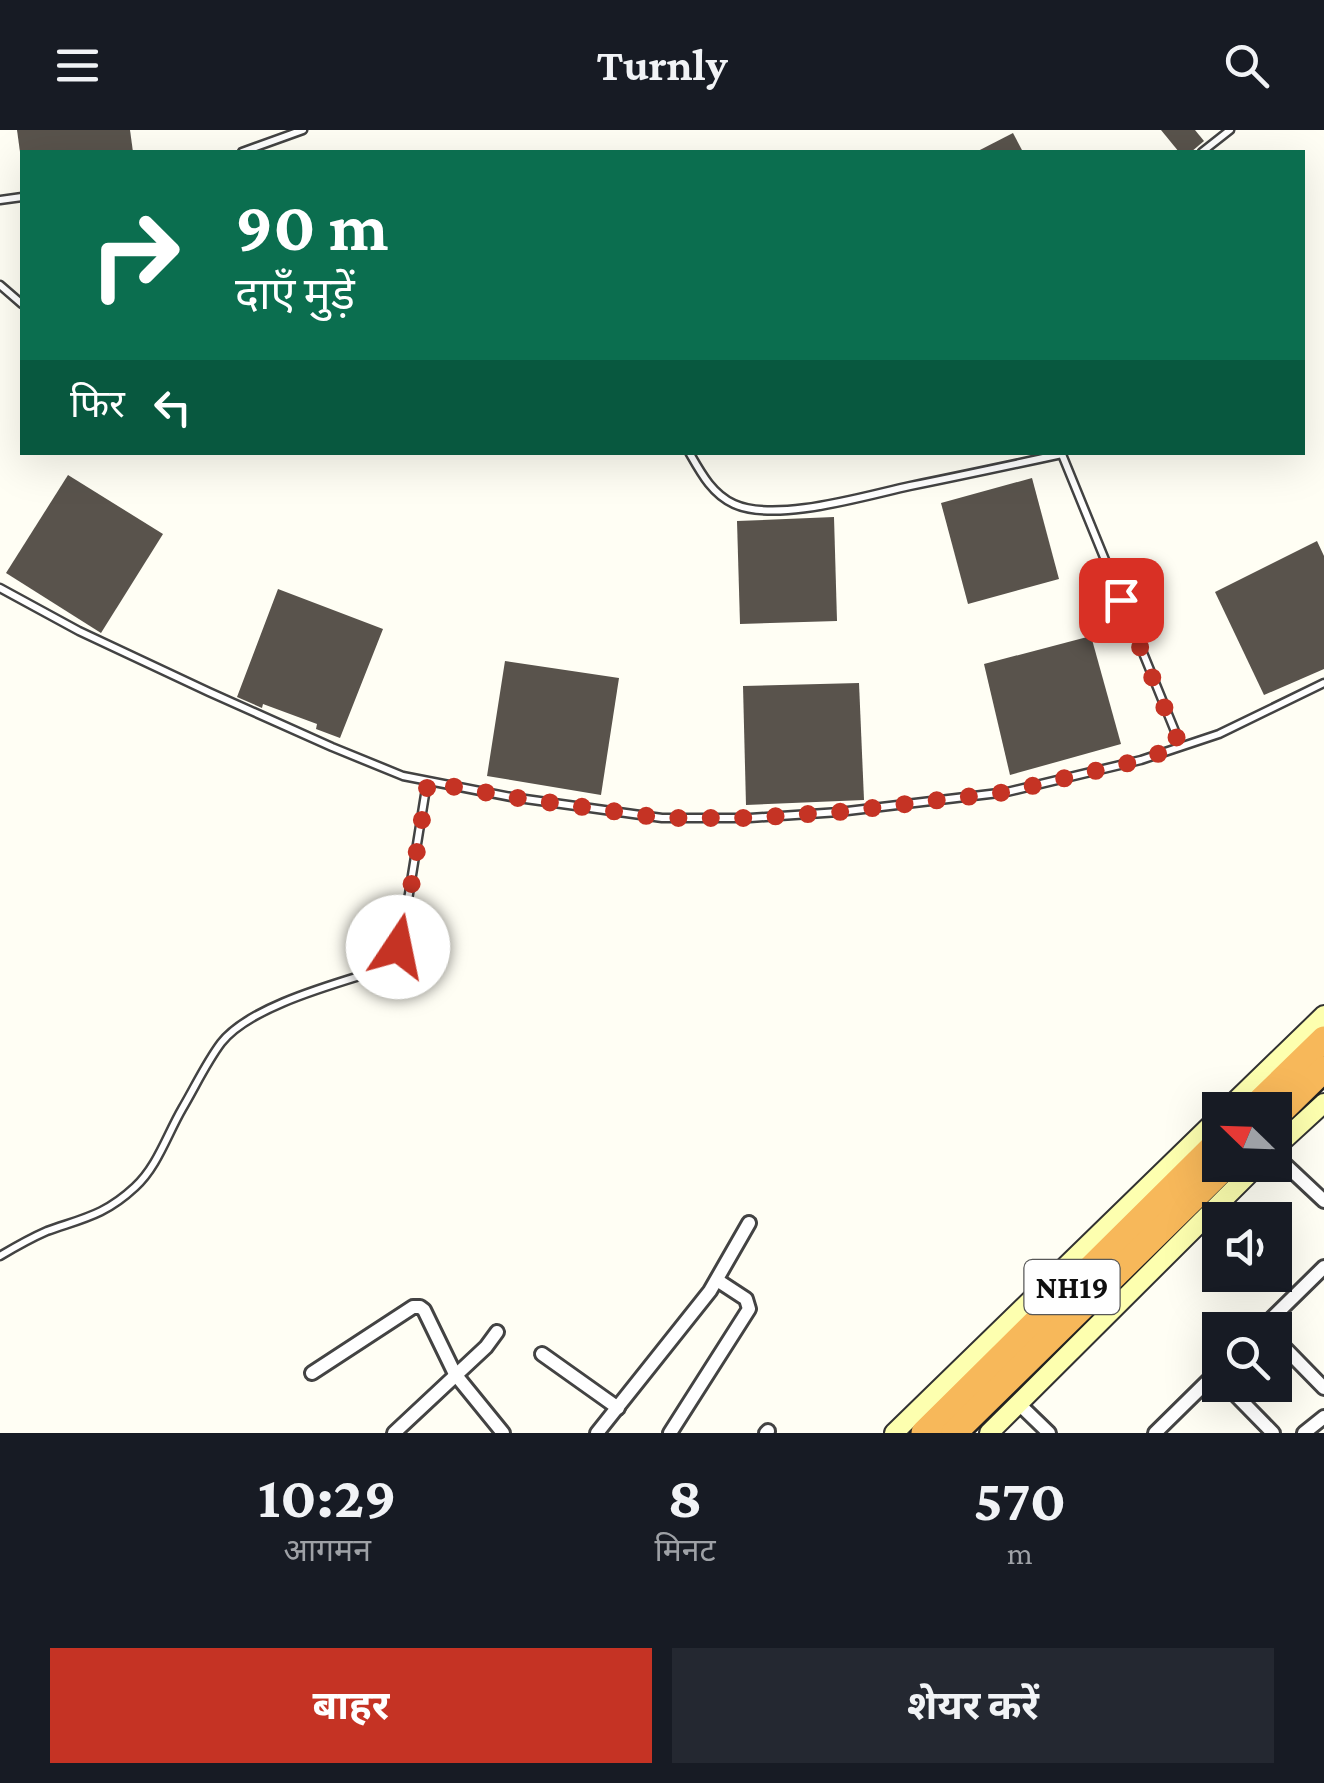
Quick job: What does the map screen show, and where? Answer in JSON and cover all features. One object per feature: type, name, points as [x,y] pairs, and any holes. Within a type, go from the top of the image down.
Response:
[{"type":"highway","points":[[1269,1092],[1324,1038]]},
{"type":"highway","points":[[1292,1100],[1324,1069]]},
{"type":"highway","name":"NH19","points":[[924,1433],[1202,1158]]},
{"type":"highway","name":"NH19","points":[[954,1433],[1209,1182]]},
{"type":"main road","points":[[1245,1092],[1324,1015]]},
{"type":"main road","points":[[1292,1135],[1324,1103]]},
{"type":"main road","points":[[894,1433],[1202,1134]]},
{"type":"main road","points":[[989,1433],[1241,1182]]},
{"type":"street","points":[[1292,1169],[1324,1201]]},
{"type":"street","points":[[598,1433],[717,1280],[748,1222]]},
{"type":"street","points":[[1280,1312],[1324,1267]]},
{"type":"street","points":[[670,1433],[749,1309],[746,1299],[717,1280]]},
{"type":"street","points":[[312,1373],[413,1307],[420,1307],[455,1374],[499,1431]]},
{"type":"street","points":[[394,1433],[486,1347],[497,1332]]},
{"type":"street","points":[[542,1354],[618,1408]]},
{"type":"street","points":[[1292,1355],[1324,1388]]},
{"type":"street","points":[[1155,1433],[1202,1389]]},
{"type":"street","points":[[1243,1402],[1273,1433]]},
{"type":"street","points":[[1018,1403],[1049,1433]]},
{"type":"street","points":[[1304,1433],[1324,1417]]},
{"type":"lane","points":[[247,150],[302,130]]},
{"type":"lane","points":[[1205,150],[1230,130]]},
{"type":"lane","points":[[0,285],[20,302]]},
{"type":"lane","points":[[691,455],[718,495],[758,512],[815,506],[1053,455]]},
{"type":"lane","points":[[1063,455],[1180,746]]},
{"type":"lane","points":[[0,588],[79,631],[209,692],[403,776],[511,797],[662,818],[839,812],[1007,792],[1141,760],[1219,734],[1324,683]]},
{"type":"lane","points":[[0,1256],[43,1233],[102,1214],[135,1187],[150,1170],[210,1060],[238,1027],[266,1010],[379,970],[392,959],[404,931],[428,782]]},
{"type":"building","points":[[17,130],[130,130],[133,150],[20,150]]},
{"type":"building","points":[[1161,130],[1195,130],[1204,141],[1193,150],[1177,150]]},
{"type":"building","points":[[1013,133],[1022,150],[980,150]]},
{"type":"building","points":[[68,475],[163,534],[101,633],[6,573]]},
{"type":"building","points":[[1032,478],[1059,579],[968,604],[941,503]]},
{"type":"building","points":[[834,517],[837,621],[740,624],[737,521]]},
{"type":"building","points":[[1317,541],[1324,556],[1324,669],[1264,695],[1215,592]]},
{"type":"building","points":[[278,589],[383,629],[340,738],[316,729],[317,724],[237,697]]},
{"type":"building","points":[[1091,636],[1121,744],[1010,775],[984,664]]},
{"type":"building","points":[[505,661],[619,678],[601,795],[487,776]]},
{"type":"building","points":[[859,683],[864,800],[746,805],[743,686]]},
{"type":"route","points":[[398,947],[404,931],[428,782],[662,818],[750,818],[1007,792],[1141,760],[1180,746],[1121,600]]}]
